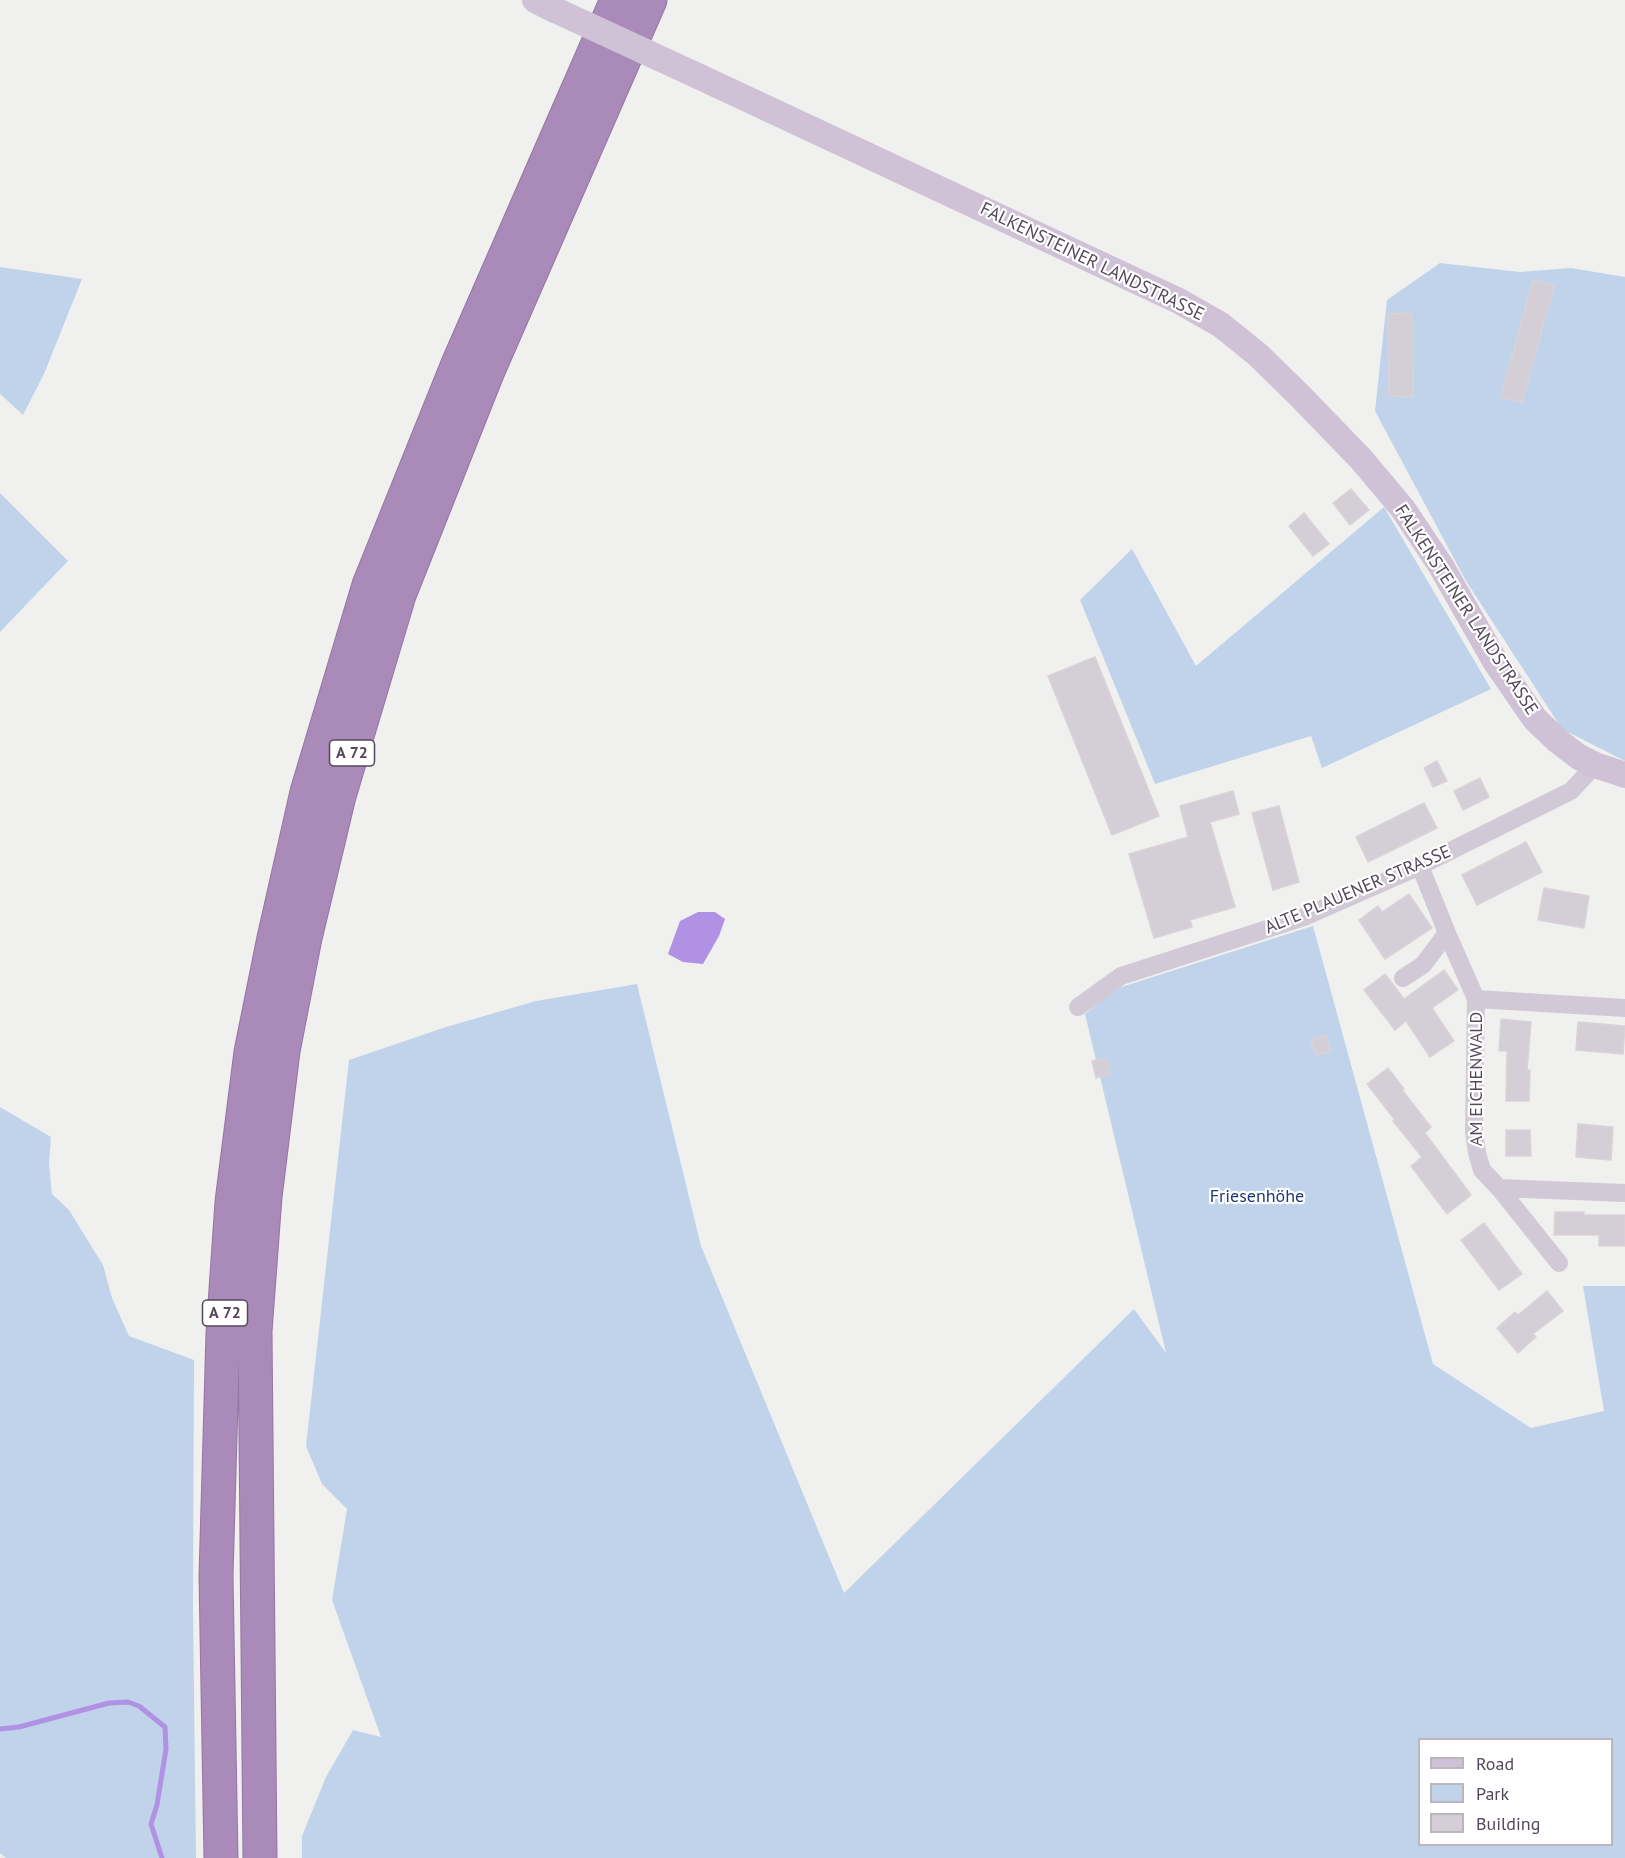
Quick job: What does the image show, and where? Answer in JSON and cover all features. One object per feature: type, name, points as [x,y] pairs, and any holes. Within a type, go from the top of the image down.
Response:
[{"type":"highway","name":"A 72","points":[[221,1858],[216,1576],[223,1333],[232,1203],[251,1052],[274,938],[307,792],[369,585],[458,364],[617,0]]},
{"type":"highway","name":"A 72","points":[[260,1858],[255,1331],[265,1197],[283,1051],[304,938],[339,796],[399,595],[487,374],[650,0]]},
{"type":"main road","name":"FALKENSTEINER LANDSTRASSE","points":[[545,5],[1169,296],[1221,325],[1257,354],[1298,394],[1368,467],[1410,519],[1441,566],[1494,661],[1536,719],[1579,757],[1625,775]]},
{"type":"street","name":"ALTE PLAUENER STRASSE","points":[[1078,1007],[1121,976],[1304,917],[1420,866],[1571,791],[1595,765]]},
{"type":"street","name":"AM EICHENWALD","points":[[1420,866],[1476,999],[1474,1131],[1482,1170],[1559,1263]]},
{"type":"street","points":[[1403,978],[1423,965],[1447,933]]},
{"type":"street","name":"AM EICHENWALD","points":[[1476,999],[1625,1008]]},
{"type":"street","points":[[1499,1188],[1625,1193]]},
{"type":"green space","points":[[1440,263],[1520,272],[1571,268],[1625,277],[1625,761],[1562,729],[1466,581],[1375,411],[1387,300]]},
{"type":"green space","points":[[0,267],[82,279],[44,374],[23,415],[0,394]]},
{"type":"green space","points":[[0,493],[68,561],[0,632]]},
{"type":"green space","points":[[1384,507],[1491,689],[1322,768],[1311,736],[1155,784],[1080,600],[1132,549],[1196,666]]},
{"type":"green space","name":"Friesenhöhe","points":[[1313,926],[1433,1364],[1531,1428],[1604,1411],[1583,1286],[1625,1286],[1625,1858],[302,1858],[302,1836],[326,1777],[353,1730],[381,1737],[332,1600],[347,1509],[322,1484],[306,1446],[349,1060],[446,1027],[536,1001],[637,984],[701,1246],[844,1593],[1134,1309],[1166,1353],[1085,1014],[1115,989]]},
{"type":"green space","points":[[0,1107],[51,1137],[49,1163],[52,1194],[69,1210],[103,1265],[112,1298],[129,1336],[194,1360],[193,1609],[196,1858],[6,1858],[0,1853]]},
{"type":"shaded area","points":[[698,912],[715,912],[725,919],[719,936],[703,964],[683,962],[668,954],[680,921]]},
{"type":"building","points":[[1533,280],[1554,286],[1522,402],[1501,397]]},
{"type":"building","points":[[1412,313],[1413,397],[1389,396],[1388,314]]},
{"type":"building","points":[[1351,489],[1369,510],[1350,525],[1333,503]]},
{"type":"building","points":[[1304,513],[1329,544],[1313,556],[1289,526]]},
{"type":"building","points":[[1095,657],[1159,816],[1112,835],[1048,676]]},
{"type":"building","points":[[1437,761],[1447,781],[1433,787],[1424,768]]},
{"type":"building","points":[[1480,778],[1489,797],[1463,810],[1454,791]]},
{"type":"building","points":[[1233,791],[1239,814],[1210,822],[1235,907],[1190,920],[1192,927],[1154,938],[1129,854],[1188,837],[1180,806]]},
{"type":"building","points":[[1424,803],[1437,828],[1368,862],[1356,837]]},
{"type":"building","points":[[1279,806],[1299,882],[1273,890],[1252,813]]},
{"type":"building","points":[[1526,842],[1542,872],[1477,905],[1462,875]]},
{"type":"building","points":[[1544,888],[1589,896],[1584,928],[1538,920]]},
{"type":"building","points":[[1409,894],[1432,928],[1385,959],[1359,920],[1378,906],[1382,912]]},
{"type":"building","points":[[1444,970],[1458,990],[1432,1008],[1454,1041],[1430,1057],[1406,1021],[1395,1030],[1364,990],[1385,974],[1404,999]]},
{"type":"building","points":[[1501,1019],[1531,1022],[1527,1070],[1530,1070],[1529,1101],[1506,1101],[1507,1051],[1499,1051]]},
{"type":"building","points":[[1578,1022],[1625,1026],[1623,1054],[1576,1050]]},
{"type":"building","points":[[1326,1035],[1331,1051],[1316,1056],[1311,1040]]},
{"type":"building","points":[[1106,1058],[1110,1074],[1096,1078],[1092,1061]]},
{"type":"building","points":[[1388,1068],[1431,1127],[1425,1133],[1471,1195],[1447,1214],[1411,1166],[1422,1157],[1367,1084]]},
{"type":"building","points":[[1578,1124],[1613,1127],[1611,1160],[1576,1157]]},
{"type":"building","points":[[1506,1130],[1530,1130],[1531,1156],[1506,1156]]},
{"type":"building","points":[[1555,1212],[1625,1215],[1625,1246],[1599,1246],[1599,1235],[1554,1235]]},
{"type":"building","points":[[1484,1223],[1522,1274],[1499,1290],[1461,1240]]},
{"type":"building","points":[[1547,1291],[1563,1311],[1533,1334],[1536,1337],[1518,1353],[1497,1328],[1515,1312],[1518,1315]]},
{"type":"waterway","points":[[0,1729],[19,1727],[109,1703],[128,1702],[139,1706],[165,1727],[166,1749],[157,1805],[151,1824],[162,1858]]}]
